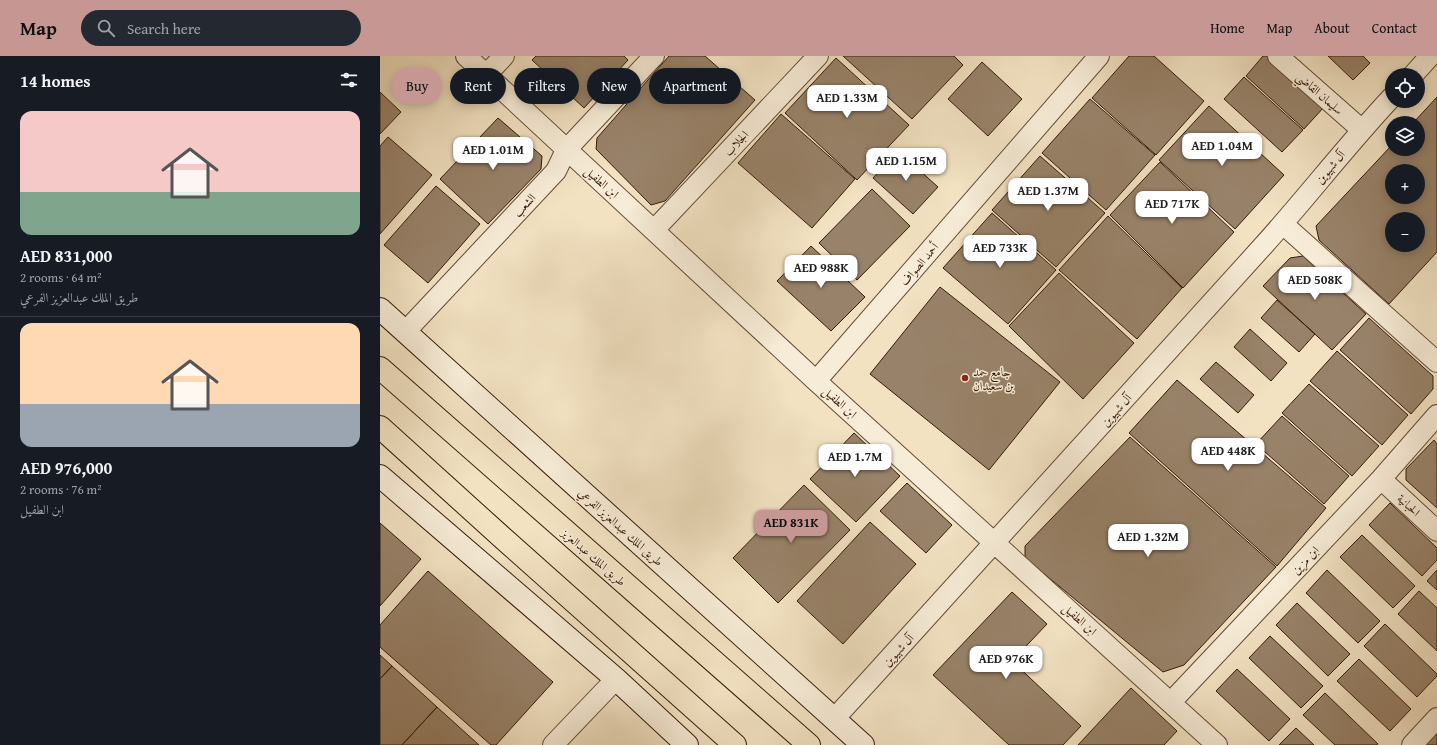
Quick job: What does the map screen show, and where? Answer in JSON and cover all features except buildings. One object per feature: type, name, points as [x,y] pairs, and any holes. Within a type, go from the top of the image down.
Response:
[{"type":"main road","name":"طريق الملك عبدالعزيز","points":[[380,368],[535,506],[809,745]]},
{"type":"main road","points":[[380,427],[504,540],[735,745]]},
{"type":"street","name":"ابن الطفيل","points":[[466,56],[480,68]]},
{"type":"street","points":[[493,68],[504,56]]},
{"type":"street","name":"الشعب","points":[[405,332],[556,171],[566,150],[654,56]]},
{"type":"street","name":"الجلاب","points":[[655,229],[818,56]]},
{"type":"street","name":"أحمد الصواف","points":[[816,382],[1099,56]]},
{"type":"street","name":"سليمان القاضي","points":[[1278,56],[1362,130]]},
{"type":"street","points":[[1419,68],[1430,56]]},
{"type":"street","name":"ابن الطفيل","points":[[506,92],[566,150],[655,229],[816,382],[996,543],[1217,745]]},
{"type":"street","name":"آل شهيوين","points":[[834,719],[996,543],[1283,224],[1385,105]]},
{"type":"street","points":[[1283,224],[1437,362]]},
{"type":"street","name":"طريق الملك عبدالعزيز الفرعي","points":[[380,309],[863,745]]},
{"type":"street","name":"ابن مزين","points":[[1171,702],[1381,479],[1437,415]]},
{"type":"street","points":[[380,476],[616,679],[687,745]]},
{"type":"street","name":"الحبانية","points":[[1381,479],[1437,531]]},
{"type":"street","points":[[553,745],[616,679]]},
{"type":"street","points":[[1412,745],[1437,718]]},
{"type":"place","name":"جامع حمد بن سعيدان","points":[[965,378]]}]
